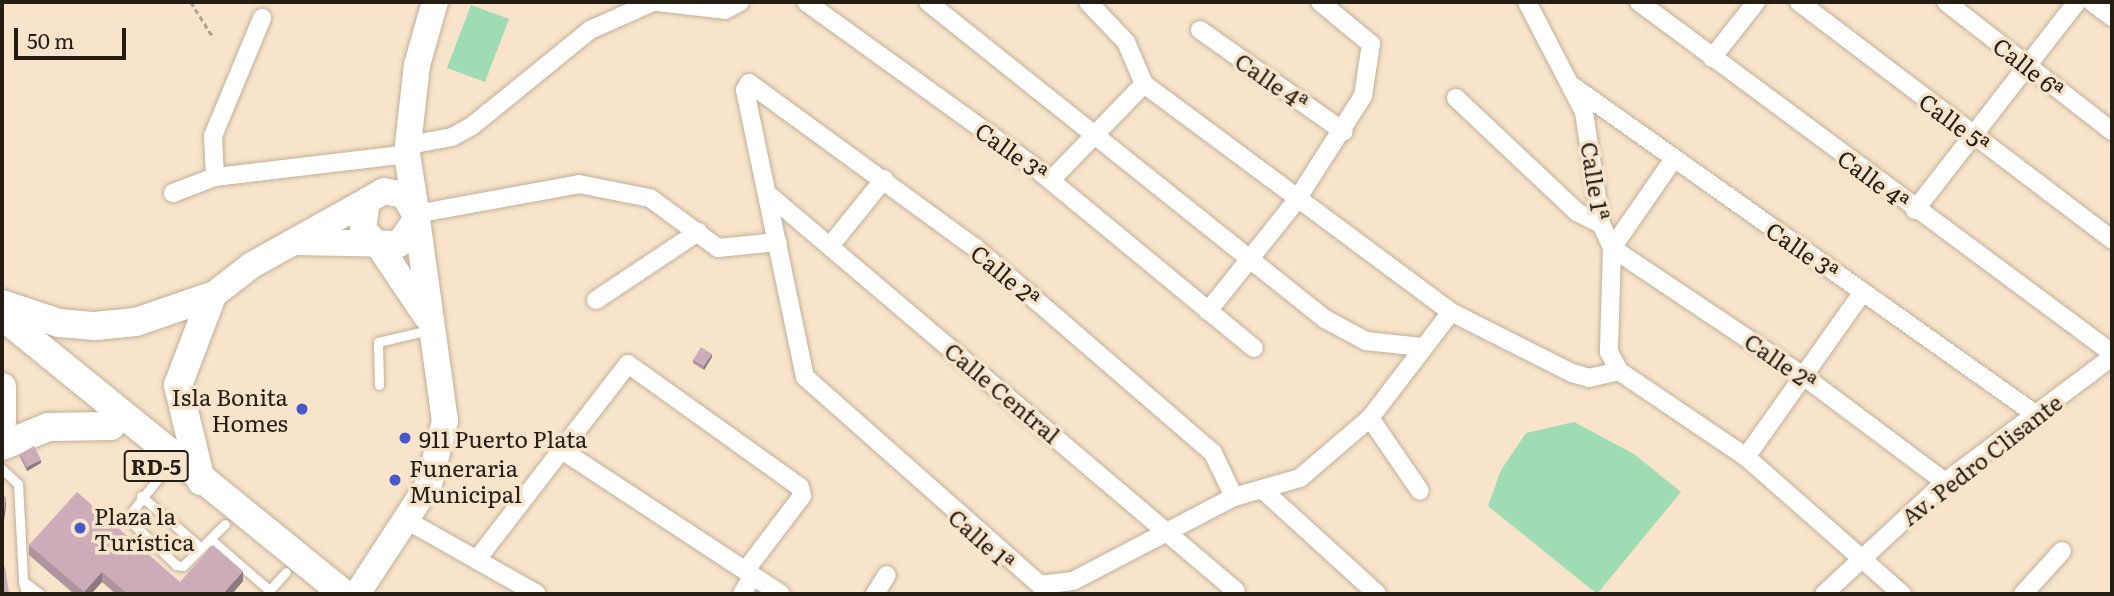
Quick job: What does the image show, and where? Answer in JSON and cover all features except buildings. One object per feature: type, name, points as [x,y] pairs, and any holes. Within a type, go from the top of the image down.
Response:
[{"type":"main road","points":[[2,304],[59,323],[95,326],[136,323],[212,296]]},
{"type":"main road","points":[[201,481],[178,385],[212,296]]},
{"type":"main road","name":"RD-5","points":[[2,316],[201,481],[344,594]]},
{"type":"main road","name":"RD-5","points":[[2,334],[163,472],[218,532],[274,586],[314,594]]},
{"type":"main road","points":[[2,387],[2,421]]},
{"type":"main road","points":[[2,446],[48,427],[111,426]]},
{"type":"street","points":[[356,594],[408,521],[429,484],[446,421],[408,150],[417,65],[435,2]]},
{"type":"street","points":[[173,193],[215,177],[408,150],[452,137],[472,126],[590,30],[655,2],[729,4]]},
{"type":"street","name":"Calle 3ª","points":[[806,2],[1051,180],[1254,348]]},
{"type":"street","points":[[928,2],[1345,332],[1422,347]]},
{"type":"street","points":[[1087,2],[1126,42],[1144,84],[1296,201],[1451,313],[1572,373],[1589,378],[1619,371],[1745,457],[1857,559],[1902,594]]},
{"type":"street","points":[[1208,311],[1248,257],[1296,201],[1344,132],[1371,61],[1363,32],[1320,2]]},
{"type":"street","name":"Calle 1ª","points":[[1527,2],[1569,83],[1591,140],[1601,224],[1612,247],[1609,352],[1619,371]]},
{"type":"street","name":"Calle 4ª","points":[[1639,2],[2112,355]]},
{"type":"street","points":[[1712,58],[1756,2]]},
{"type":"street","name":"Calle 5ª","points":[[1799,2],[2112,240]]},
{"type":"street","name":"Calle 6ª","points":[[1946,2],[2112,131]]},
{"type":"street","points":[[1915,210],[2030,67],[2077,2]]},
{"type":"street","points":[[2092,2],[2112,17]]},
{"type":"street","points":[[215,177],[213,136],[262,18]]},
{"type":"street","name":"Calle 4ª","points":[[1200,30],[1344,132]]},
{"type":"street","name":"Calle 1ª","points":[[749,83],[745,90],[805,377],[1023,577],[1059,587],[1170,534],[1234,497],[1264,491],[1300,478],[1370,418],[1422,347],[1451,313]]},
{"type":"street","name":"Calle 2ª","points":[[749,83],[974,247],[1213,453],[1234,497]]},
{"type":"street","name":"Calle 3ª","points":[[1569,83],[2038,416]]},
{"type":"street","points":[[1051,180],[1099,135],[1144,84]]},
{"type":"street","points":[[1455,98],[1577,212],[1601,224]]},
{"type":"street","points":[[212,296],[295,242],[371,198],[408,150]]},
{"type":"street","points":[[1612,247],[1674,160]]},
{"type":"street","points":[[830,246],[884,179]]},
{"type":"street","points":[[416,214],[579,184],[650,198],[718,248],[778,242]]},
{"type":"street","points":[[371,198],[404,195],[416,214]]},
{"type":"street","name":"Calle Central","points":[[769,195],[1236,591]]},
{"type":"street","points":[[371,198],[363,229],[375,242],[435,329]]},
{"type":"street","points":[[295,242],[375,242],[408,238],[416,214]]},
{"type":"street","points":[[596,300],[698,233]]},
{"type":"street","name":"Calle 2ª","points":[[1612,247],[1802,375],[1945,482]]},
{"type":"street","points":[[1745,457],[1863,292]]},
{"type":"street","name":"Av. Pedro Clisante","points":[[1824,594],[1857,559],[1945,482],[2038,416],[2112,355]]},
{"type":"street","points":[[478,558],[625,366],[632,366],[800,487],[802,496],[749,573],[742,594]]},
{"type":"street","points":[[1370,418],[1420,491]]},
{"type":"street","points":[[560,449],[781,594]]},
{"type":"street","points":[[1264,491],[1377,594]]},
{"type":"street","points":[[408,521],[478,558],[537,594]]},
{"type":"street","points":[[2023,594],[2062,551]]},
{"type":"street","points":[[875,594],[887,575]]},
{"type":"lane","points":[[379,385],[377,342],[435,329]]},
{"type":"lane","points":[[2,469],[18,484],[26,594]]},
{"type":"lane","points":[[163,472],[141,496],[129,522],[176,565],[218,532]]},
{"type":"lane","points":[[141,496],[201,548]]},
{"type":"lane","points":[[23,581],[40,594]]},
{"type":"path","points":[[191,2],[213,37]]},
{"type":"green space","points":[[471,5],[509,19],[485,82],[447,68]]},
{"type":"green space","points":[[1574,422],[1634,454],[1681,492],[1597,594],[1488,506],[1501,470],[1526,433]]},
{"type":"place","name":"Isla Bonita Homes","points":[[302,409]]},
{"type":"place","name":"911 Puerto Plata","points":[[405,438]]},
{"type":"place","name":"Funeraria Municipal","points":[[395,480]]},
{"type":"place","name":"Plaza la Turística","points":[[80,528]]}]
